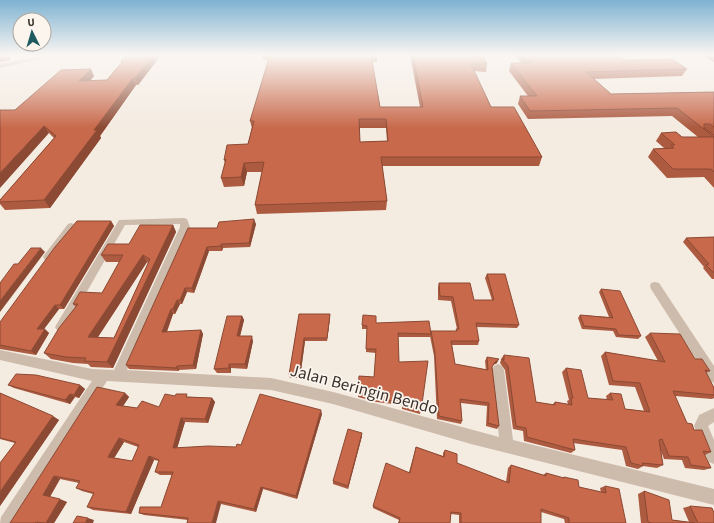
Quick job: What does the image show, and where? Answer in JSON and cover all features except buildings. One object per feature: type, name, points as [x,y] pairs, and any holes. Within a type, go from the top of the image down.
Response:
[{"type":"street","points":[[55,338],[122,222],[182,220],[185,224],[185,228],[118,376]]},
{"type":"street","points":[[42,265],[71,226]]},
{"type":"street","points":[[655,286],[714,377]]},
{"type":"street","name":"Jalan Beringin Bendo","points":[[0,355],[42,360],[92,375],[271,384],[333,398],[471,437],[714,497]]},
{"type":"street","points":[[498,370],[507,445]]},
{"type":"street","points":[[7,523],[103,376]]},
{"type":"street","points":[[714,414],[704,420],[701,426],[714,457]]}]
